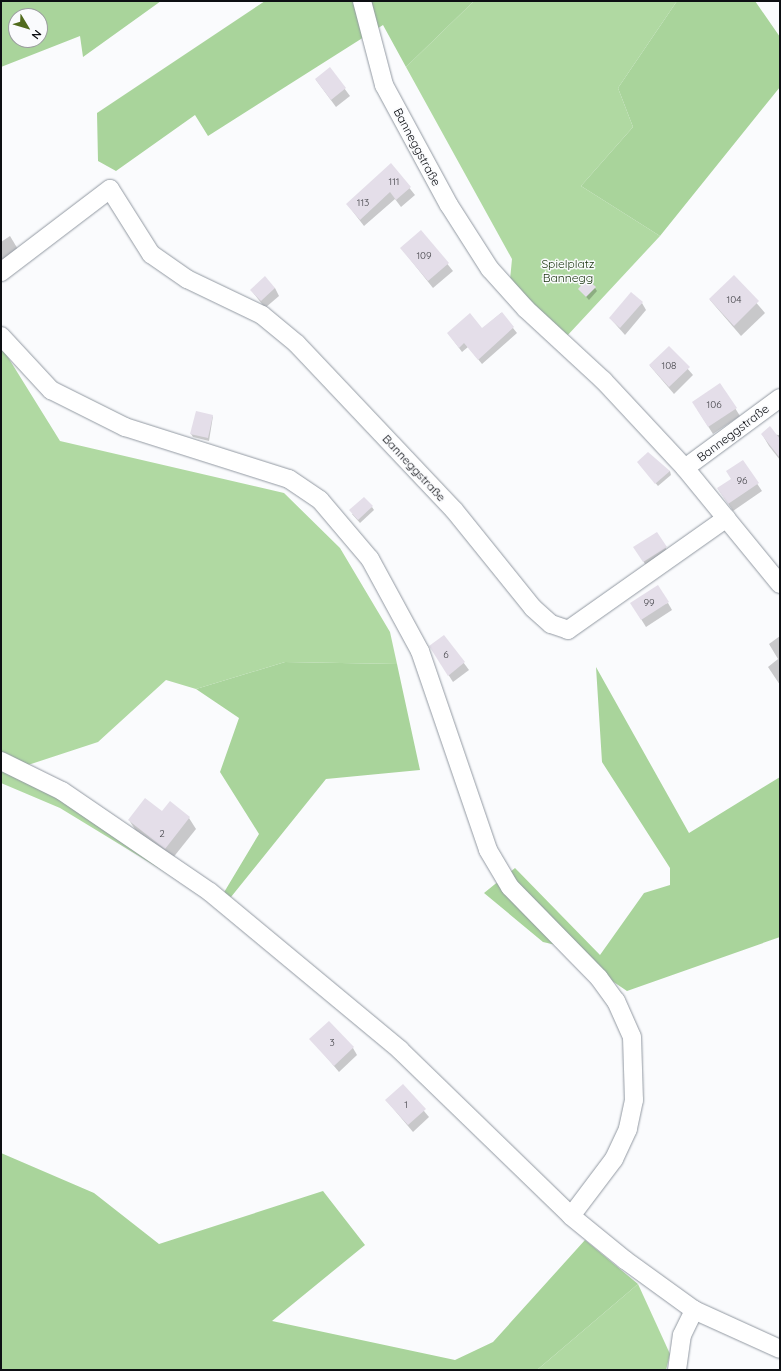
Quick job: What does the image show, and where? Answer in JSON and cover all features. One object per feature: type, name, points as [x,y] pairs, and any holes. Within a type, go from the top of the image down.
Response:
[{"type":"street","name":"Banneggstraße","points":[[362,1],[384,85],[449,205],[490,269],[526,309],[603,380],[685,468],[780,584]]},
{"type":"street","name":"Banneggstraße","points":[[1,272],[110,189],[140,240],[161,263],[262,315],[308,355],[454,510],[506,576],[552,624],[568,630],[727,518]]},
{"type":"street","points":[[1,336],[51,390],[125,427],[289,479],[320,500],[370,559],[420,651],[488,850],[510,887],[599,978],[616,1001],[632,1037],[634,1100],[628,1129],[614,1159],[571,1216]]},
{"type":"street","name":"Banneggstraße","points":[[685,468],[780,398]]},
{"type":"street","points":[[1,761],[62,791],[210,892],[400,1050],[571,1216],[694,1310],[780,1349]]},
{"type":"street","points":[[677,1370],[682,1335],[694,1310]]},
{"type":"green space","points":[[1,1],[161,1],[83,57],[80,36],[1,67]]},
{"type":"green space","points":[[265,1],[474,1],[406,67],[383,25],[208,136],[195,115],[116,171],[98,161],[97,113]]},
{"type":"green space","name":"Spielplatz Bannegg","points":[[474,1],[677,1],[618,88],[633,127],[581,186],[660,236],[566,337],[510,280],[512,259],[406,67]]},
{"type":"green space","points":[[677,1],[755,1],[780,37],[780,87],[660,236],[581,186],[633,127],[618,88]]},
{"type":"green space","points":[[1,346],[60,441],[284,493],[340,548],[390,632],[397,664],[285,662],[196,689],[166,680],[98,742],[28,765],[1,752]]},
{"type":"green space","points":[[285,662],[397,664],[420,770],[326,779],[231,897],[223,894],[259,834],[220,772],[239,718],[196,689]]},
{"type":"green space","points":[[596,667],[689,833],[780,777],[780,937],[627,991],[560,946],[543,942],[484,893],[515,868],[600,955],[644,893],[670,885],[670,868],[602,762]]},
{"type":"green space","points":[[1,767],[53,793],[183,883],[60,808],[1,783]]},
{"type":"green space","points":[[1,1153],[94,1193],[159,1244],[323,1191],[365,1245],[272,1321],[455,1360],[493,1342],[585,1240],[638,1284],[537,1370],[1,1370]]},
{"type":"green space","points":[[638,1284],[670,1354],[666,1370],[537,1370]]},
{"type":"building","points":[[330,67],[346,88],[331,100],[315,79]]},
{"type":"building","points":[[391,163],[411,187],[396,200],[390,192],[360,220],[346,204]]},
{"type":"building","points":[[421,230],[449,263],[428,281],[400,248]]},
{"type":"building","points":[[734,275],[759,301],[734,326],[709,299]]},
{"type":"building","points":[[265,276],[275,288],[261,301],[250,290]]},
{"type":"building","points":[[587,279],[596,287],[586,297],[578,289]]},
{"type":"building","points":[[631,292],[643,302],[620,328],[609,318]]},
{"type":"building","points":[[502,312],[514,327],[478,360],[464,343],[459,348],[447,333],[470,313],[482,328]]},
{"type":"building","points":[[669,346],[690,367],[669,387],[649,365]]},
{"type":"building","points":[[720,383],[737,408],[708,427],[692,402]]},
{"type":"building","points":[[196,411],[213,415],[208,438],[190,434]]},
{"type":"building","points":[[770,426],[780,439],[780,458],[761,434]]},
{"type":"building","points":[[648,452],[670,471],[655,484],[637,462]]},
{"type":"building","points":[[743,460],[759,483],[728,504],[717,488],[731,479],[726,471]]},
{"type":"building","points":[[364,497],[373,506],[358,520],[349,510]]},
{"type":"building","points":[[657,532],[667,547],[643,562],[633,547]]},
{"type":"building","points":[[658,585],[669,602],[641,620],[630,603]]},
{"type":"building","points":[[444,635],[465,662],[448,676],[429,646]]},
{"type":"building","points":[[145,798],[162,811],[170,801],[190,817],[165,849],[128,820]]},
{"type":"building","points":[[329,1021],[354,1047],[334,1066],[309,1039]]},
{"type":"building","points":[[403,1084],[426,1109],[408,1125],[385,1100]]}]
